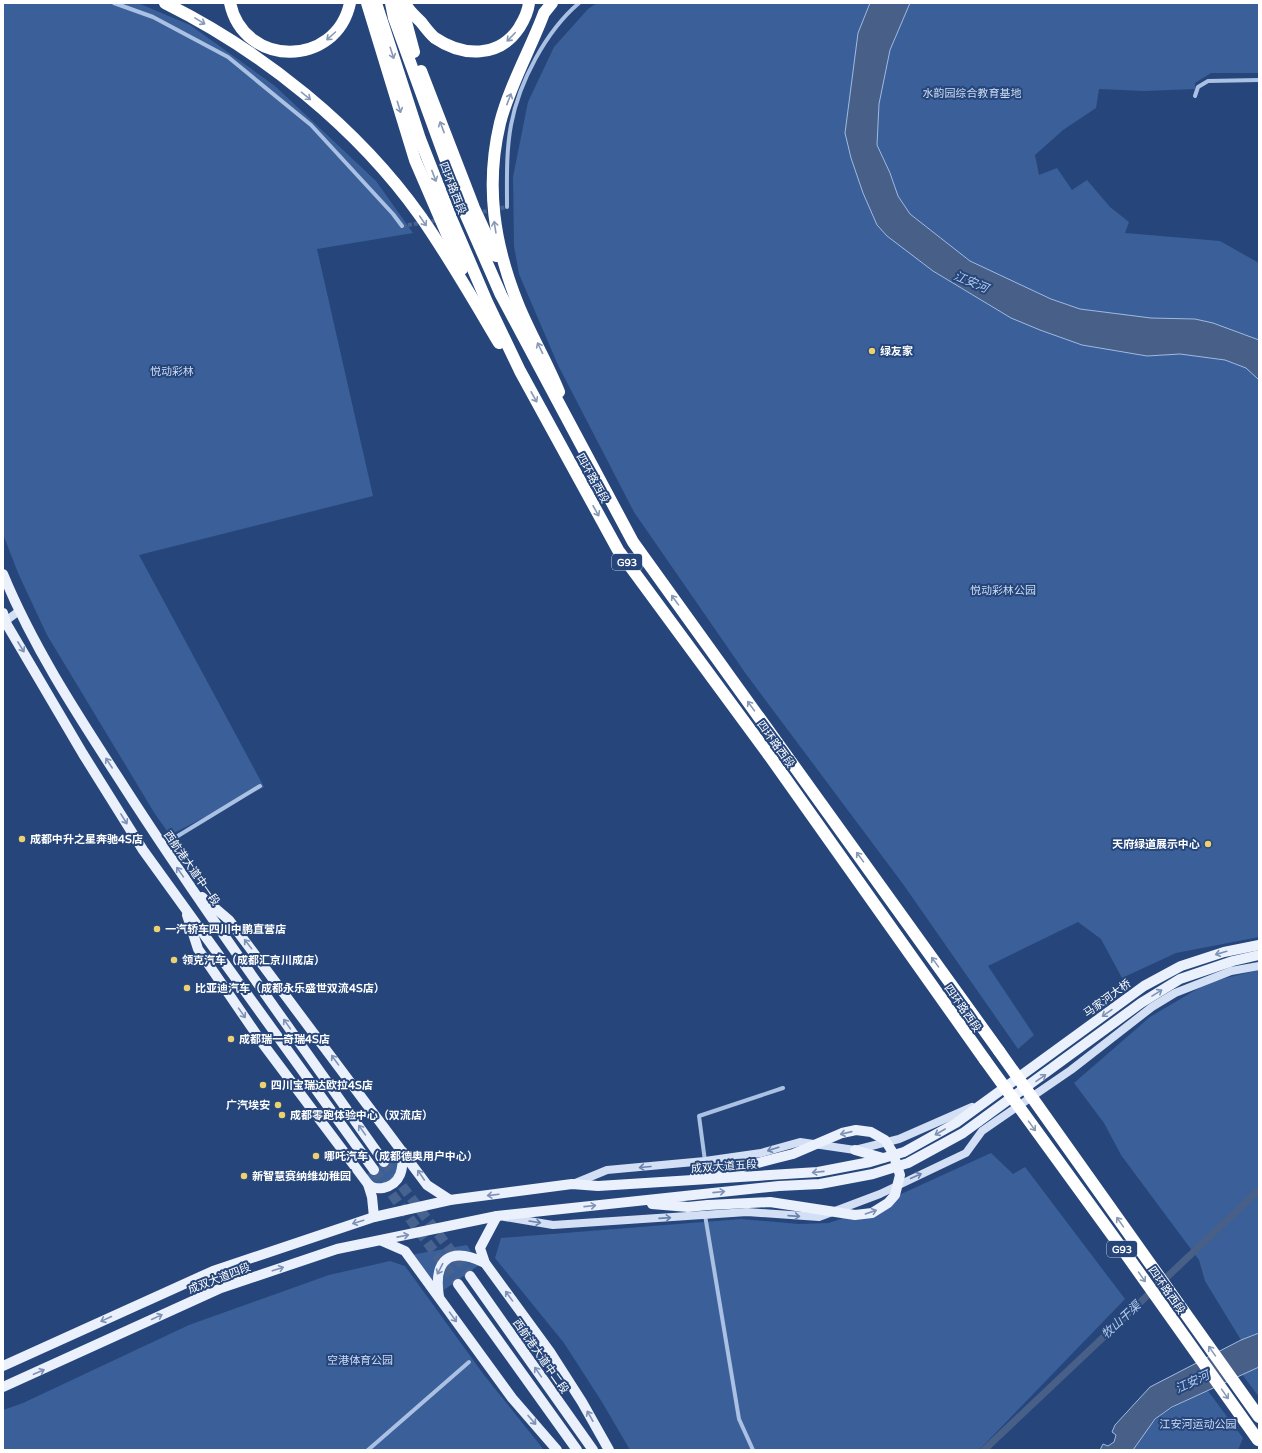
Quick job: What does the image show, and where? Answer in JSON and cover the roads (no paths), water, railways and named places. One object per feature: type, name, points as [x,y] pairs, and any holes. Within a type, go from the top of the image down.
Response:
[{"type":"highway","points":[[165,3],[196,19],[251,53],[291,83],[346,131],[394,183],[420,216],[449,260],[507,356],[520,371]]},
{"type":"highway","points":[[230,3],[238,24],[250,38],[275,51],[302,52],[326,41],[335,33],[344,22],[350,3]]},
{"type":"highway","points":[[367,3],[415,160],[492,331]]},
{"type":"highway","name":"四环路西段","points":[[376,3],[420,139],[448,211],[487,302],[520,371],[618,550],[758,740],[1258,1441]]},
{"type":"highway","name":"四环路西段","points":[[391,3],[394,18],[465,213],[501,295],[633,542],[999,1051],[1259,1417]]},
{"type":"highway","points":[[401,3],[412,46],[468,194],[549,368],[576,436]]},
{"type":"highway","points":[[405,3],[434,37],[452,48],[475,52],[495,48],[512,39],[523,22],[529,3]]},
{"type":"highway","points":[[518,304],[499,247],[494,225],[493,162],[500,122],[544,13],[552,3]]},
{"type":"main road","name":"西航港大道中一段","points":[[3,574],[19,611],[64,693],[162,846],[384,1162]]},
{"type":"main road","points":[[4,618],[83,754],[143,850],[374,1170]]},
{"type":"main road","points":[[190,886],[229,920],[427,1185],[450,1200]]},
{"type":"main road","points":[[184,906],[198,949],[263,1044],[368,1184],[371,1187],[380,1188],[395,1182],[403,1169],[403,1152]]},
{"type":"main road","name":"马家河大桥","points":[[984,1102],[1144,986],[1181,966],[1224,952],[1259,945]]},
{"type":"main road","points":[[609,1450],[582,1402],[550,1352],[485,1263],[480,1248],[497,1216],[779,1186],[820,1184],[873,1174],[908,1163],[962,1133],[1141,1003],[1180,979],[1233,961],[1259,955]]},
{"type":"main road","name":"成双大道五段","points":[[450,1200],[572,1184],[598,1186],[818,1172],[904,1152],[956,1123],[984,1102]]},
{"type":"main road","points":[[598,1186],[728,1171],[793,1154],[842,1133],[856,1130],[871,1132],[885,1140],[893,1152],[900,1175],[895,1195],[888,1203],[872,1213],[855,1215],[770,1202],[688,1207],[630,1202]]},
{"type":"main road","points":[[855,1150],[883,1158]]},
{"type":"main road","points":[[368,1184],[372,1198],[374,1217]]},
{"type":"main road","name":"成双大道四段","points":[[3,1366],[213,1271],[374,1217],[450,1200]]},
{"type":"main road","name":"成双大道四段","points":[[3,1387],[221,1288],[337,1250],[497,1216]]},
{"type":"main road","points":[[380,1241],[404,1251],[512,1398],[557,1450]]},
{"type":"main road","points":[[439,1298],[437,1278],[439,1268],[449,1258],[461,1255],[470,1256],[485,1263]]},
{"type":"main road","name":"西航港大道中二段","points":[[470,1276],[593,1450]]},
{"type":"main road","points":[[458,1284],[577,1450]]},
{"type":"street","points":[[114,3],[153,17],[228,57],[311,125],[393,214],[402,226]]},
{"type":"street","points":[[507,207],[507,162],[512,124],[521,91],[532,66],[547,41],[570,11],[579,3]]},
{"type":"street","points":[[1195,96],[1198,87],[1208,81],[1259,80]]},
{"type":"street","points":[[4,618],[19,611]]},
{"type":"street","points":[[162,846],[260,786]]},
{"type":"street","points":[[497,1216],[553,1225],[747,1212],[819,1217],[880,1194],[966,1153],[982,1132],[995,1122],[1071,1070],[1152,1007],[1175,993],[1231,971],[1259,966]]},
{"type":"street","points":[[705,1161],[698,1116],[782,1088]]},
{"type":"street","points":[[572,1184],[607,1170],[705,1161],[761,1153],[800,1142],[855,1150],[899,1139],[984,1102]]},
{"type":"street","points":[[705,1215],[739,1419],[753,1450]]},
{"type":"street","points":[[368,1450],[469,1362]]},
{"type":"water","name":"江安河","points":[[870,3],[910,3],[890,50],[879,104],[877,145],[890,173],[898,196],[910,214],[970,261],[1051,299],[1080,309],[1151,318],[1195,319],[1213,323],[1259,340],[1259,380],[1246,368],[1225,360],[1180,354],[1147,356],[1082,345],[1040,330],[1011,318],[933,271],[887,236],[877,225],[863,193],[851,158],[845,133],[858,33]]},
{"type":"water","name":"江安河","points":[[1259,1333],[1259,1367],[1172,1407],[1155,1419],[1133,1450],[1100,1450],[1103,1444],[1108,1446],[1114,1442],[1116,1435],[1112,1432],[1115,1425],[1150,1387],[1241,1340]]},
{"type":"waterway","name":"牧山干渠","points":[[984,1450],[1259,1190]]},
{"type":"tunnel","points":[[477,213],[507,207]]},
{"type":"tunnel","points":[[402,226],[439,220]]},
{"type":"tunnel","points":[[384,1162],[470,1276]]},
{"type":"tunnel","points":[[374,1170],[458,1284]]},
{"type":"place","name":"绿友家","points":[[872,351]]},
{"type":"place","name":"成都中升之星奔驰4S店","points":[[22,839]]},
{"type":"place","name":"天府绿道展示中心","points":[[1208,844]]},
{"type":"place","name":"一汽轿车四川中鹏直营店","points":[[157,929]]},
{"type":"place","name":"领克汽车（成都汇京川成店）","points":[[174,960]]},
{"type":"place","name":"比亚迪汽车（成都永乐盛世双流4S店）","points":[[187,988]]},
{"type":"place","name":"成都瑞一奇瑞4S店","points":[[231,1039]]},
{"type":"place","name":"四川宝瑞达欧拉4S店","points":[[263,1085]]},
{"type":"place","name":"广汽埃安","points":[[278,1105]]},
{"type":"place","name":"成都零跑体验中心（双流店）","points":[[282,1115]]},
{"type":"place","name":"哪吒汽车（成都德奥用户中心）","points":[[316,1156]]},
{"type":"place","name":"新智慧赛纳维幼稚园","points":[[244,1176]]},
{"type":"park label","name":"水韵园综合教育基地","points":[[972,93]]},
{"type":"park label","name":"悦动彩林","points":[[172,371]]},
{"type":"park label","name":"悦动彩林公园","points":[[1003,590]]},
{"type":"park label","name":"空港体育公园","points":[[360,1360]]},
{"type":"park label","name":"江安河运动公园","points":[[1198,1424]]}]
